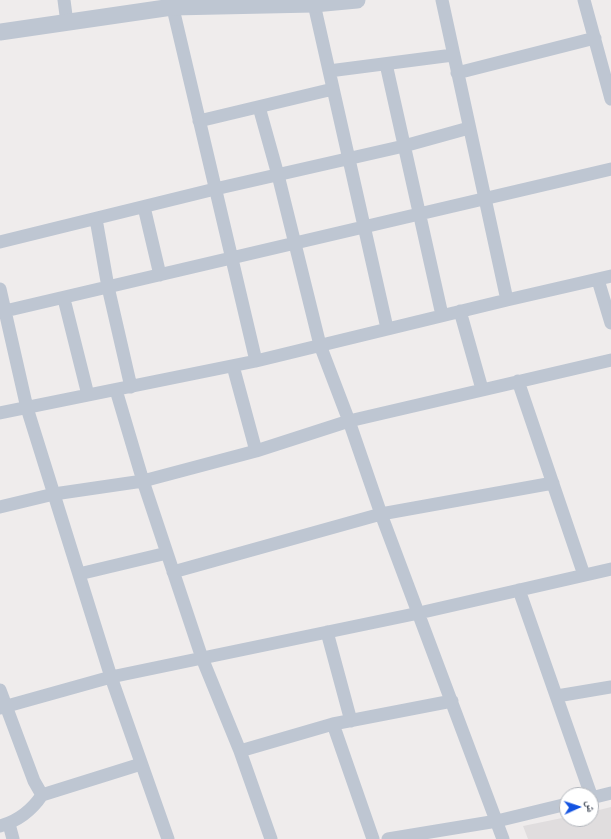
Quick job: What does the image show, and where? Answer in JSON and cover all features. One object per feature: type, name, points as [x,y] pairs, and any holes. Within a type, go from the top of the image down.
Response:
[{"type":"street","points":[[64,0],[67,23]]},
{"type":"street","points":[[0,32],[67,23],[171,4],[314,4],[357,0]]},
{"type":"street","points":[[442,0],[507,300]]},
{"type":"street","points":[[584,0],[611,99]]},
{"type":"street","points":[[171,4],[256,361]]},
{"type":"street","points":[[314,4],[388,328]]},
{"type":"street","points":[[457,73],[594,38]]},
{"type":"street","points":[[329,71],[453,55]]},
{"type":"street","points":[[386,64],[442,316]]},
{"type":"street","points":[[199,121],[333,89]]},
{"type":"street","points":[[259,107],[278,175],[320,345],[349,421],[381,514],[503,839]]},
{"type":"street","points":[[0,242],[215,189],[404,146],[469,128]]},
{"type":"street","points":[[5,311],[64,299],[108,287],[364,226],[485,200],[611,170]]},
{"type":"street","points":[[144,207],[160,275]]},
{"type":"street","points":[[96,219],[108,287],[131,387]]},
{"type":"street","points":[[0,413],[256,361],[388,328],[611,276]]},
{"type":"street","points":[[598,280],[611,323]]},
{"type":"street","points":[[0,289],[27,408],[111,677],[168,839]]},
{"type":"street","points":[[64,299],[88,395]]},
{"type":"street","points":[[460,311],[482,389]]},
{"type":"street","points":[[0,507],[54,494],[143,481],[256,451],[349,421],[611,360]]},
{"type":"street","points":[[233,366],[256,451]]},
{"type":"street","points":[[518,381],[584,575]]},
{"type":"street","points":[[116,390],[143,481],[202,658],[240,751],[271,839]]},
{"type":"street","points":[[173,572],[381,514],[553,482]]},
{"type":"street","points":[[79,574],[167,553]]},
{"type":"street","points":[[2,707],[111,677],[419,613],[611,569]]},
{"type":"street","points":[[519,590],[588,787]]},
{"type":"street","points":[[327,632],[351,721]]},
{"type":"street","points":[[557,696],[611,687]]},
{"type":"street","points":[[0,690],[2,707],[34,781],[42,795]]},
{"type":"street","points":[[240,751],[333,724],[452,701]]},
{"type":"street","points":[[333,724],[373,839]]},
{"type":"street","points":[[13,839],[4,825],[35,806],[42,795],[141,764]]},
{"type":"street","points":[[599,796],[611,793]]},
{"type":"street","points":[[388,839],[497,821],[559,806]]},
{"type":"shaded area","points":[[611,807],[611,839],[528,839],[523,826],[559,819],[559,827],[599,827],[599,810]]}]
